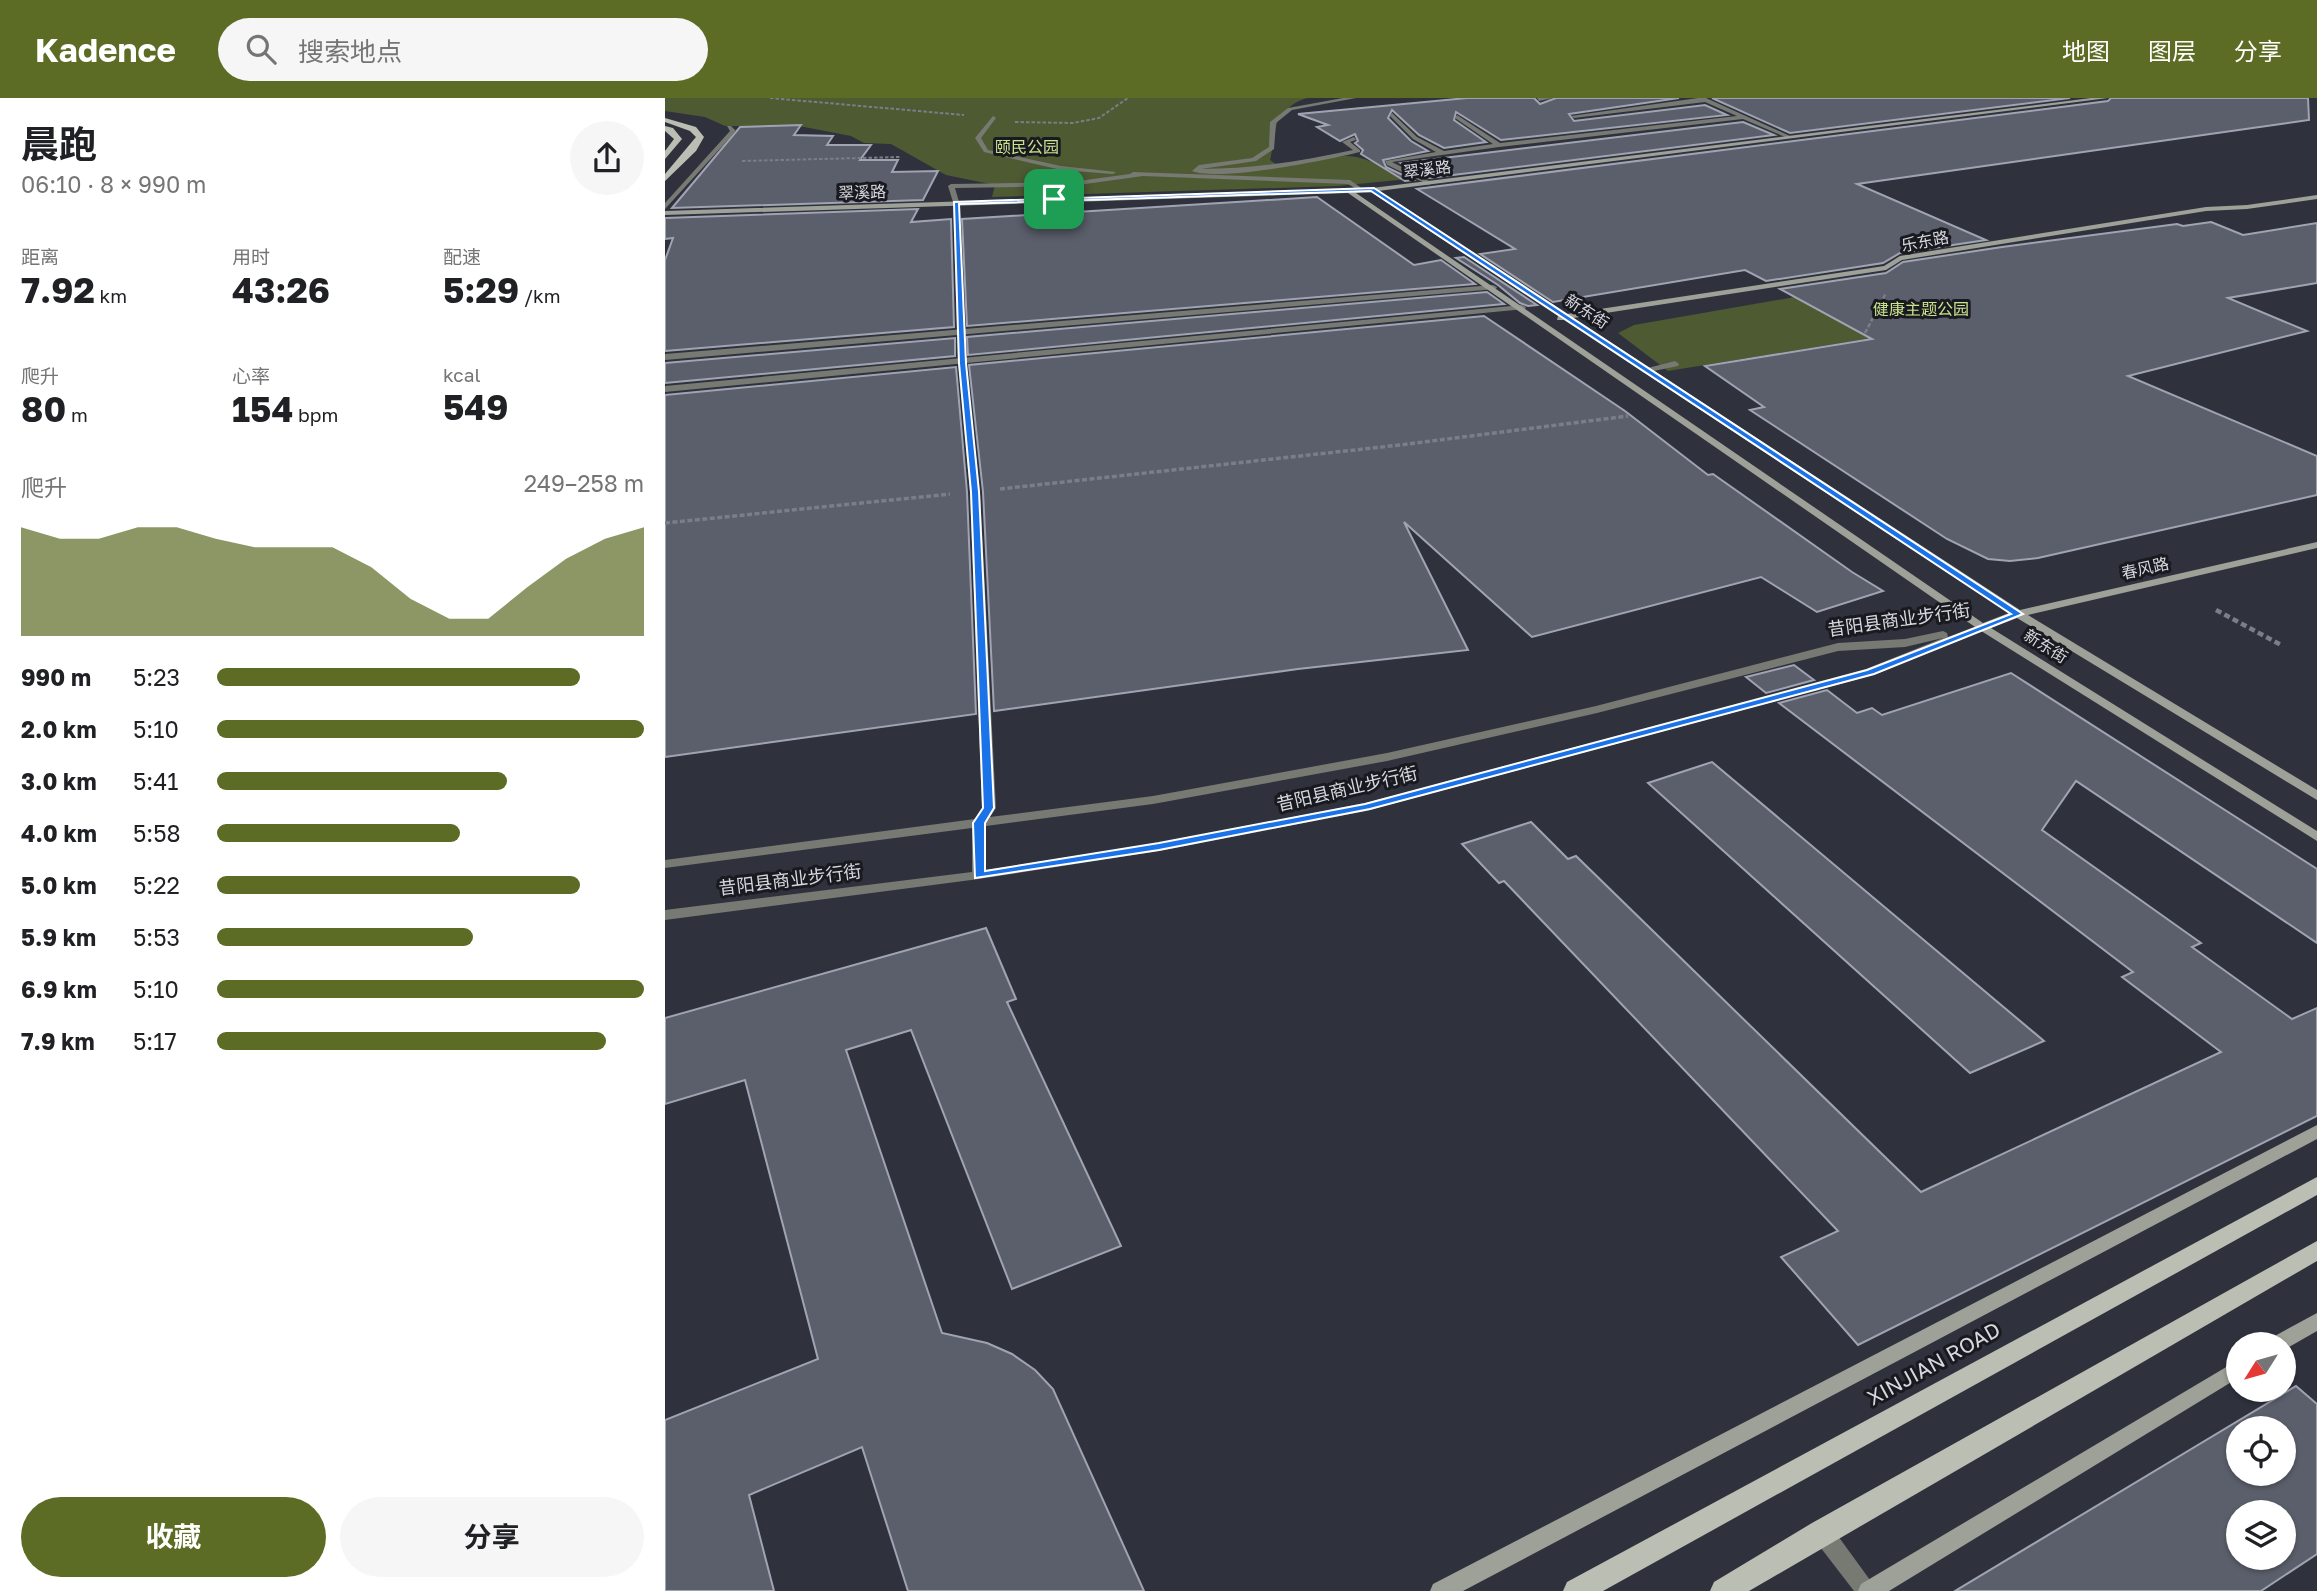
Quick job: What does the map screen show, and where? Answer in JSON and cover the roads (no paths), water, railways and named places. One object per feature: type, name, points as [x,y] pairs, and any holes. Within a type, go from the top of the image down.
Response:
[{"type":"main road","points":[[2018,98],[2038,106]]},
{"type":"main road","name":"翠溪路","points":[[665,213],[1372,190],[1693,152],[1787,136],[2105,98]]},
{"type":"main road","points":[[665,120],[693,129],[700,137],[694,149],[665,179]]},
{"type":"main road","points":[[665,128],[678,139],[665,157]]},
{"type":"main road","name":"新东街","points":[[1347,189],[1522,307],[1982,627],[2317,837]]},
{"type":"main road","name":"新东街","points":[[1372,190],[2018,614],[2317,796]]},
{"type":"main road","name":"乐东路","points":[[1542,321],[1886,268],[1900,258],[2206,209],[2247,207],[2317,197]]},
{"type":"main road","name":"春风路","points":[[1982,627],[2018,614],[2317,544]]},
{"type":"main road","points":[[1441,1591],[2317,1131]]},
{"type":"main road","name":"XINJIAN ROAD","points":[[1577,1591],[2317,1185]]},
{"type":"main road","points":[[1724,1591],[1822,1532],[2317,1250]]},
{"type":"main road","points":[[2296,1333],[2317,1321]]},
{"type":"main road","points":[[1868,1591],[2226,1375]]},
{"type":"street","points":[[1353,98],[1290,109],[1273,122],[1272,148],[1254,160],[1199,166],[1195,171],[1225,172],[1332,157],[1358,151],[1345,142],[1354,139]]},
{"type":"street","points":[[1539,99],[1550,98]]},
{"type":"street","points":[[1574,116],[1703,99],[1787,136]]},
{"type":"street","points":[[1392,115],[1415,138],[1441,152]]},
{"type":"street","points":[[1457,117],[1499,145]]},
{"type":"street","points":[[1429,183],[1389,164],[1388,160],[1743,117]]},
{"type":"street","points":[[993,118],[978,138],[986,151],[1062,168],[1141,175],[1350,182],[1360,189]]},
{"type":"street","points":[[665,207],[733,131],[729,127]]},
{"type":"street","points":[[979,875],[979,823],[989,808],[975,492],[962,363],[956,202],[951,186],[1071,184],[1141,175]]},
{"type":"street","points":[[665,357],[1493,287]]},
{"type":"street","points":[[665,389],[962,363],[1522,307]]},
{"type":"street","points":[[1644,370],[1675,364]]},
{"type":"street","name":"昔阳县商业步行街","points":[[665,864],[1153,800],[1387,757],[1597,709],[1837,647],[1905,643],[1982,627]]},
{"type":"street","name":"昔阳县商业步行街","points":[[665,915],[979,875],[1159,847],[1366,807],[1870,672],[1982,627]]},
{"type":"street","points":[[1822,1532],[1868,1591]]},
{"type":"park label","name":"颐民公园","points":[[1027,147]]},
{"type":"park label","name":"健康主题公园","points":[[1921,309]]}]
